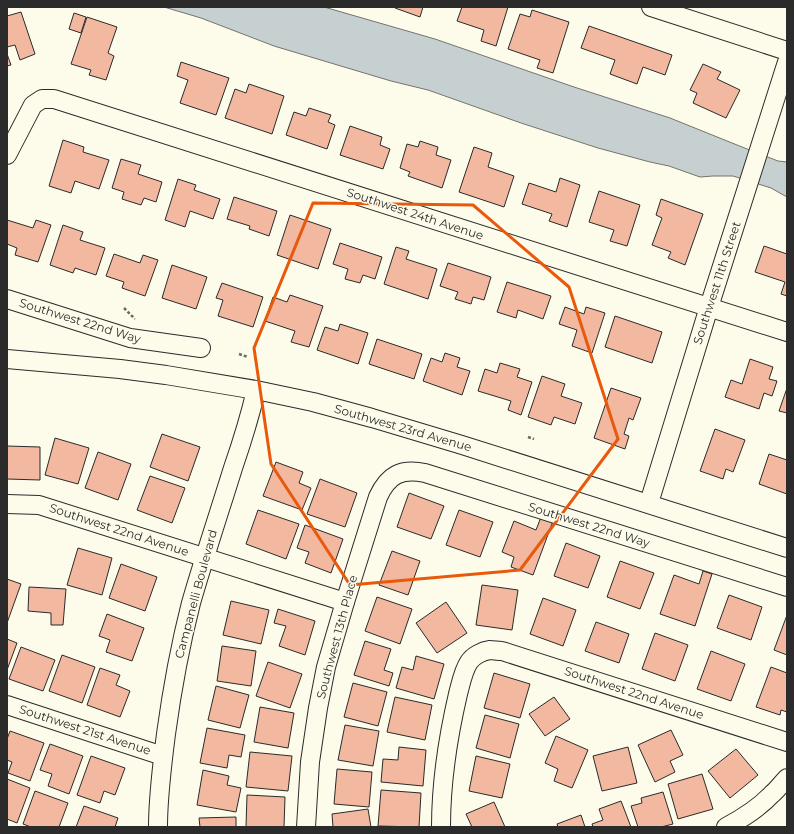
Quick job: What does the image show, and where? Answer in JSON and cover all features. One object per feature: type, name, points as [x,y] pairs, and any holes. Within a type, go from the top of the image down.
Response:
[{"type":"street","points":[[650,7],[787,51]]},
{"type":"street","name":"Southwest 11th Street","points":[[648,503],[787,62]]},
{"type":"street","name":"Southwest 24th Avenue","points":[[7,154],[33,105],[42,99],[54,99],[787,332]]},
{"type":"street","name":"Southwest 22nd Way","points":[[7,298],[130,338],[201,348]]},
{"type":"street","name":"Southwest 23rd Avenue","points":[[7,359],[120,369],[166,375],[256,390],[312,402],[462,445],[787,548]]},
{"type":"street","name":"Campanelli Boulevard","points":[[158,827],[160,784],[170,701],[182,642],[191,603],[250,417],[256,390]]},
{"type":"street","name":"Southwest 22nd Way","points":[[391,478],[402,473],[414,471],[425,473],[787,587]]},
{"type":"street","name":"Southwest 13th Place","points":[[306,827],[310,762],[326,667],[378,497],[383,486],[391,478]]},
{"type":"street","name":"Southwest 22nd Avenue","points":[[7,504],[39,504],[345,602]]},
{"type":"street","name":"Southwest 22nd Avenue","points":[[441,827],[441,808],[446,758],[455,708],[464,672],[470,661],[481,653],[490,650],[502,651],[787,742]]},
{"type":"street","name":"Southwest 21st Avenue","points":[[7,705],[163,756]]},
{"type":"street","points":[[726,827],[753,811],[787,778]]},
{"type":"path","points":[[124,308],[135,319]]},
{"type":"path","points":[[239,354],[248,357]]},
{"type":"path","points":[[528,437],[534,439]]},
{"type":"highlighted area","points":[[313,203],[473,205],[569,287],[618,439],[520,570],[350,585],[271,464],[254,348]]},
{"type":"shaded area","points":[[164,7],[324,7],[435,39],[574,87],[670,118],[778,161],[787,162],[787,197],[771,188],[733,176],[700,177],[669,166],[598,148],[521,123],[428,90],[391,81],[274,46],[201,18]]},
{"type":"building","points":[[423,7],[420,17],[395,8]]},
{"type":"building","points":[[462,7],[508,7],[496,46],[481,41],[484,30],[457,21]]},
{"type":"building","points":[[532,10],[569,22],[553,73],[537,68],[540,60],[508,49],[520,14],[530,17]]},
{"type":"building","points":[[21,12],[35,54],[20,60],[15,45],[7,47],[7,16]]},
{"type":"building","points":[[74,13],[86,17],[81,33],[69,29]]},
{"type":"building","points":[[87,17],[117,27],[108,53],[114,56],[106,80],[89,75],[91,70],[71,64]]},
{"type":"building","points":[[589,26],[672,55],[665,75],[643,67],[637,84],[610,74],[615,60],[581,48]]},
{"type":"building","points":[[7,54],[11,65],[7,66]]},
{"type":"building","points":[[181,62],[229,78],[216,115],[180,103],[188,80],[177,76]]},
{"type":"building","points":[[703,64],[721,72],[717,79],[740,90],[726,118],[693,103],[697,93],[690,90]]},
{"type":"building","points":[[249,84],[284,96],[272,134],[225,118],[235,89],[246,93]]},
{"type":"building","points":[[309,108],[331,115],[328,122],[335,125],[327,149],[286,135],[294,112],[306,116]]},
{"type":"building","points":[[350,126],[382,137],[380,145],[390,149],[383,169],[340,155]]},
{"type":"building","points":[[63,140],[84,147],[83,152],[109,160],[99,189],[75,181],[71,193],[49,186]]},
{"type":"building","points":[[420,141],[438,147],[436,155],[451,160],[442,188],[408,176],[410,172],[400,168],[407,144],[418,147]]},
{"type":"building","points":[[474,147],[492,153],[488,167],[514,176],[504,207],[459,192]]},
{"type":"building","points":[[121,159],[141,165],[138,174],[162,182],[156,202],[144,198],[141,205],[122,199],[124,192],[112,188]]},
{"type":"building","points":[[560,178],[580,185],[567,227],[549,221],[552,214],[522,204],[529,183],[556,192]]},
{"type":"building","points":[[178,179],[196,185],[194,190],[220,199],[213,219],[190,211],[185,227],[165,220]]},
{"type":"building","points":[[599,191],[640,205],[627,246],[610,241],[614,230],[589,222]]},
{"type":"building","points":[[234,197],[277,211],[269,236],[249,229],[250,226],[227,219]]},
{"type":"building","points":[[661,199],[703,214],[685,265],[668,258],[671,252],[652,245],[662,218],[656,215]]},
{"type":"building","points":[[290,215],[331,229],[318,269],[277,255]]},
{"type":"building","points":[[7,220],[33,228],[36,220],[51,225],[38,262],[15,255],[17,248],[7,244]]},
{"type":"building","points":[[63,225],[83,232],[80,240],[105,248],[96,275],[75,268],[73,273],[50,265]]},
{"type":"building","points":[[340,243],[382,257],[375,279],[363,275],[360,283],[345,279],[348,269],[333,264]]},
{"type":"building","points":[[764,246],[787,254],[787,296],[781,294],[785,282],[755,272]]},
{"type":"building","points":[[396,247],[409,251],[406,259],[437,269],[428,299],[384,284]]},
{"type":"building","points":[[114,254],[140,263],[143,255],[158,260],[145,296],[122,288],[124,282],[106,276]]},
{"type":"building","points":[[448,263],[491,277],[484,300],[473,297],[471,304],[455,299],[458,292],[440,286]]},
{"type":"building","points":[[172,265],[207,277],[196,309],[162,298]]},
{"type":"building","points":[[507,282],[551,296],[543,319],[518,310],[516,318],[497,312]]},
{"type":"building","points":[[222,283],[263,297],[253,327],[218,316],[223,300],[216,298]]},
{"type":"building","points":[[290,295],[323,306],[309,347],[291,342],[295,331],[265,321],[273,297],[287,302]]},
{"type":"building","points":[[565,307],[584,314],[586,307],[605,313],[592,353],[572,346],[577,330],[559,324]]},
{"type":"building","points":[[615,316],[662,332],[652,363],[605,347]]},
{"type":"building","points":[[340,324],[368,333],[358,364],[317,350],[325,327],[338,331]]},
{"type":"building","points":[[377,339],[422,354],[414,379],[369,364]]},
{"type":"building","points":[[445,353],[460,358],[457,367],[470,371],[462,395],[423,381],[431,358],[442,362]]},
{"type":"building","points":[[750,359],[773,367],[769,379],[777,381],[772,396],[764,393],[759,409],[725,397],[731,380],[742,384]]},
{"type":"building","points":[[500,363],[520,369],[517,377],[532,382],[521,415],[508,410],[511,401],[478,391],[485,369],[497,373]]},
{"type":"building","points":[[542,376],[565,384],[561,396],[582,403],[575,424],[554,417],[551,425],[528,417]]},
{"type":"building","points":[[611,388],[641,398],[633,420],[629,418],[624,434],[629,436],[625,449],[594,438]]},
{"type":"building","points":[[787,388],[787,413],[779,411]]},
{"type":"building","points":[[715,429],[745,440],[733,472],[726,469],[723,479],[700,471]]},
{"type":"building","points":[[162,434],[200,447],[188,481],[150,467]]},
{"type":"building","points":[[55,438],[89,448],[78,484],[45,475]]},
{"type":"building","points":[[7,446],[40,447],[40,480],[7,479]]},
{"type":"building","points":[[98,452],[131,464],[118,500],[85,488]]},
{"type":"building","points":[[769,454],[787,460],[787,494],[759,484]]},
{"type":"building","points":[[276,462],[303,472],[299,483],[311,488],[302,510],[263,496]]},
{"type":"building","points":[[150,476],[185,488],[172,523],[137,510]]},
{"type":"building","points":[[320,479],[357,493],[345,527],[307,514]]},
{"type":"building","points":[[409,493],[444,506],[431,539],[397,527]]},
{"type":"building","points":[[258,510],[299,524],[286,559],[246,544]]},
{"type":"building","points":[[459,510],[493,522],[480,557],[446,545]]},
{"type":"building","points":[[541,517],[553,521],[533,575],[511,567],[514,557],[502,552],[514,521],[536,530]]},
{"type":"building","points":[[305,525],[343,539],[331,573],[305,563],[309,552],[297,548]]},
{"type":"building","points":[[566,543],[600,556],[588,588],[554,576]]},
{"type":"building","points":[[78,548],[112,558],[102,595],[67,585]]},
{"type":"building","points":[[392,551],[420,561],[408,595],[379,585]]},
{"type":"building","points":[[620,561],[654,573],[640,609],[607,597]]},
{"type":"building","points":[[121,564],[157,577],[145,611],[109,598]]},
{"type":"building","points":[[703,571],[712,574],[695,626],[660,614],[674,575],[699,584]]},
{"type":"building","points":[[7,579],[21,584],[7,623]]},
{"type":"building","points":[[482,585],[518,590],[512,630],[476,625]]},
{"type":"building","points":[[29,587],[66,589],[63,625],[51,625],[51,613],[28,611]]},
{"type":"building","points":[[729,595],[762,607],[751,640],[717,628]]},
{"type":"building","points":[[377,597],[412,609],[400,644],[365,631]]},
{"type":"building","points":[[543,598],[576,610],[563,646],[530,634]]},
{"type":"building","points":[[231,601],[269,610],[261,644],[223,635]]},
{"type":"building","points":[[446,602],[467,633],[437,653],[416,623]]},
{"type":"building","points":[[278,609],[315,621],[305,655],[279,646],[286,626],[274,623]]},
{"type":"building","points":[[107,614],[144,628],[132,661],[106,652],[110,640],[99,636]]},
{"type":"building","points":[[787,615],[787,655],[774,650]]},
{"type":"building","points":[[596,622],[629,634],[619,663],[585,651]]},
{"type":"building","points":[[655,633],[688,645],[675,681],[642,669]]},
{"type":"building","points":[[7,639],[17,643],[7,670]]},
{"type":"building","points":[[365,641],[391,649],[384,670],[393,673],[389,686],[354,675]]},
{"type":"building","points":[[222,646],[256,651],[251,686],[217,681]]},
{"type":"building","points":[[21,647],[55,660],[43,691],[9,679]]},
{"type":"building","points":[[711,651],[745,664],[731,701],[697,689]]},
{"type":"building","points":[[62,655],[95,667],[82,703],[49,691]]},
{"type":"building","points":[[416,656],[444,664],[434,699],[396,688],[402,667],[413,670]]},
{"type":"building","points":[[268,662],[302,674],[290,708],[256,696]]},
{"type":"building","points":[[771,667],[787,673],[787,712],[781,710],[780,715],[756,707]]},
{"type":"building","points":[[100,668],[120,675],[116,685],[130,691],[120,717],[87,705]]},
{"type":"building","points":[[494,673],[530,684],[520,718],[484,708]]},
{"type":"building","points":[[353,683],[387,692],[378,726],[344,717]]},
{"type":"building","points":[[216,686],[249,695],[240,728],[208,720]]},
{"type":"building","points":[[395,697],[432,705],[425,740],[387,732]]},
{"type":"building","points":[[554,697],[570,719],[545,736],[529,714]]},
{"type":"building","points":[[260,707],[294,713],[288,748],[254,742]]},
{"type":"building","points":[[485,715],[519,724],[510,758],[476,748]]},
{"type":"building","points":[[345,725],[379,731],[373,766],[338,760]]},
{"type":"building","points":[[207,728],[245,735],[241,757],[229,755],[227,768],[200,763]]},
{"type":"building","points":[[671,730],[683,755],[670,761],[675,772],[655,782],[638,745]]},
{"type":"building","points":[[10,731],[44,743],[30,781],[8,773],[12,762],[7,760],[7,739]]},
{"type":"building","points":[[556,736],[588,750],[572,788],[554,781],[558,769],[545,763]]},
{"type":"building","points":[[50,744],[83,756],[69,794],[48,786],[52,774],[40,770]]},
{"type":"building","points":[[399,747],[426,750],[423,786],[381,782],[383,759],[398,760]]},
{"type":"building","points":[[628,747],[637,783],[602,791],[593,756]]},
{"type":"building","points":[[736,749],[758,775],[730,798],[708,771]]},
{"type":"building","points":[[250,752],[292,756],[288,791],[246,787]]},
{"type":"building","points":[[91,756],[125,768],[115,795],[104,791],[100,803],[77,795]]},
{"type":"building","points":[[476,756],[510,764],[502,798],[469,791]]},
{"type":"building","points":[[337,769],[372,772],[369,807],[334,804]]},
{"type":"building","points":[[203,770],[229,776],[227,785],[241,788],[236,812],[197,805]]},
{"type":"building","points":[[702,774],[713,809],[678,819],[668,784]]},
{"type":"building","points":[[7,779],[30,788],[17,823],[7,819]]},
{"type":"building","points":[[381,790],[421,793],[419,827],[378,826]]},
{"type":"building","points":[[35,791],[68,803],[59,827],[31,827],[23,824]]},
{"type":"building","points":[[663,792],[673,824],[661,827],[638,827],[631,806],[642,803],[641,798]]},
{"type":"building","points":[[247,795],[285,797],[284,827],[246,827]]},
{"type":"building","points":[[621,801],[631,827],[593,827],[592,824],[603,820],[599,809]]},
{"type":"building","points":[[494,802],[505,827],[472,827],[466,814]]},
{"type":"building","points":[[84,806],[118,818],[115,827],[76,827]]},
{"type":"building","points":[[368,809],[371,827],[333,827],[332,814]]},
{"type":"building","points":[[581,815],[585,827],[558,827],[557,824]]},
{"type":"building","points":[[236,817],[236,827],[200,827],[199,818]]}]
